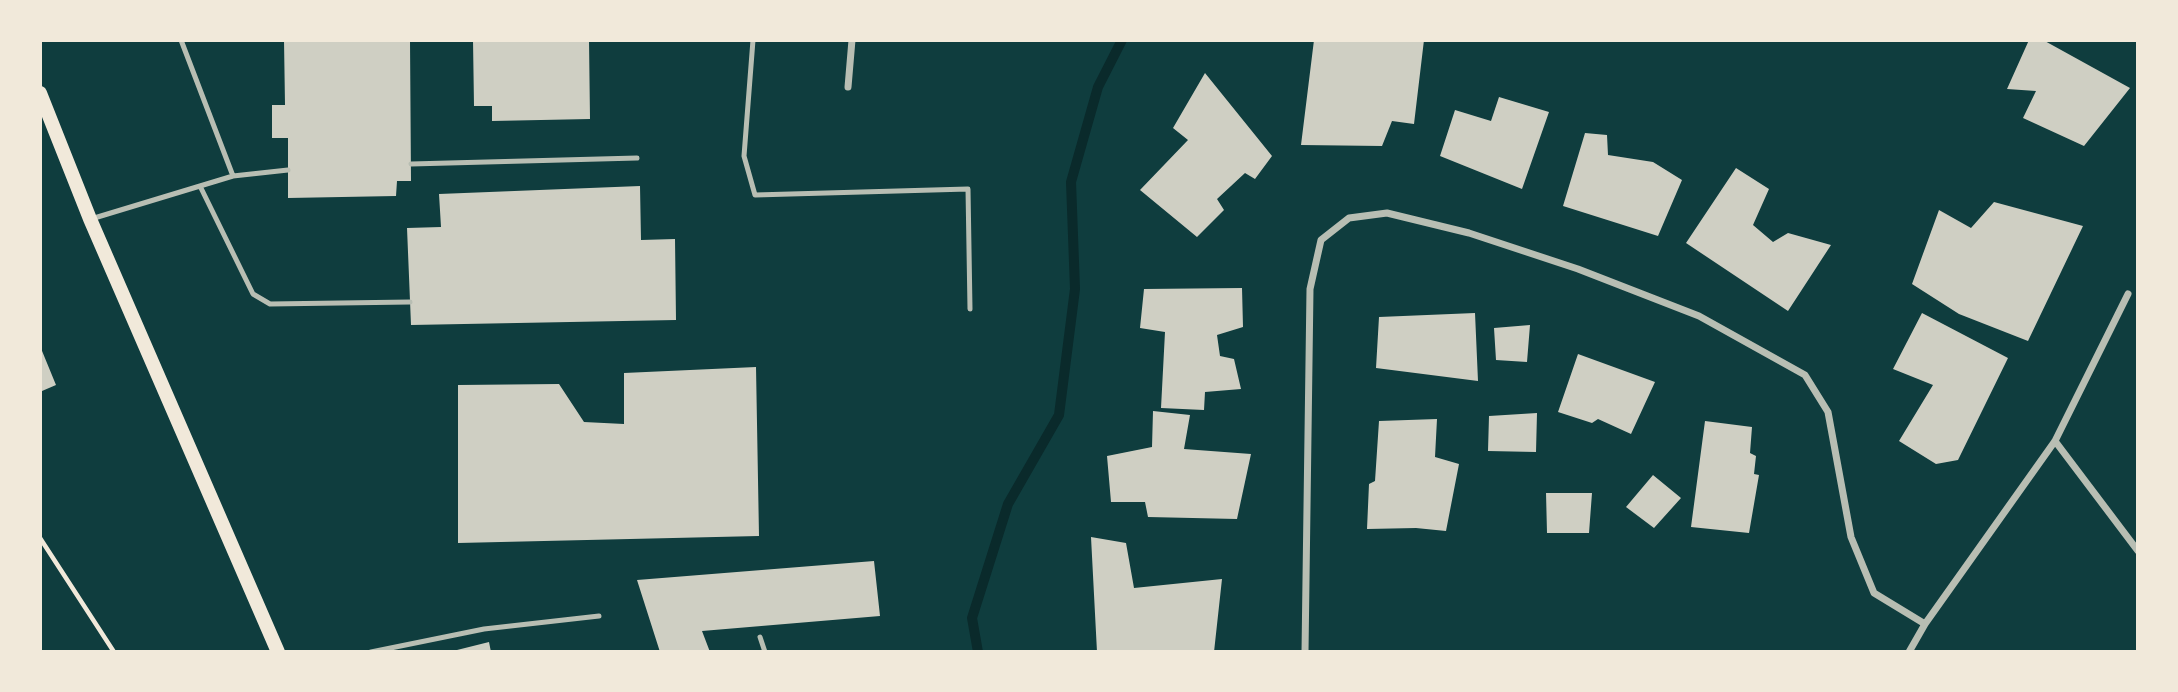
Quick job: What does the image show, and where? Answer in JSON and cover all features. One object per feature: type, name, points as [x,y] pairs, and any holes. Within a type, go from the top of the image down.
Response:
[{"type":"main road","points":[[40,93],[90,219],[278,652]]},
{"type":"street","points":[[848,87],[852,40]]},
{"type":"street","points":[[1305,652],[1310,289],[1321,240],[1349,218],[1387,213],[1469,233],[1590,274],[1699,316],[1805,375],[1828,412],[1851,537],[1874,593],[1925,624]]},
{"type":"street","points":[[1909,652],[1925,624],[2055,441],[2128,294]]},
{"type":"street","points":[[2055,441],[2138,551]]},
{"type":"lane","points":[[181,40],[233,176]]},
{"type":"lane","points":[[753,40],[744,156],[755,195],[968,189],[970,309]]},
{"type":"lane","points":[[411,164],[637,158]]},
{"type":"lane","points":[[90,219],[233,176],[288,170]]},
{"type":"lane","points":[[200,186],[253,294],[270,304],[410,302]]},
{"type":"lane","points":[[371,652],[484,629],[599,617]]},
{"type":"lane","points":[[761,637],[765,652]]},
{"type":"path","points":[[40,538],[114,652]]},
{"type":"building","points":[[284,40],[410,40],[411,181],[397,181],[396,196],[288,198],[288,138],[272,138],[272,105],[285,105]]},
{"type":"building","points":[[473,40],[589,40],[590,119],[492,121],[492,106],[474,106]]},
{"type":"building","points":[[1314,40],[1424,40],[1414,124],[1392,121],[1382,146],[1301,145]]},
{"type":"building","points":[[2029,40],[2043,40],[2130,88],[2084,146],[2023,118],[2036,91],[2007,89]]},
{"type":"building","points":[[1205,73],[1272,156],[1255,179],[1245,173],[1217,199],[1224,210],[1197,237],[1140,190],[1188,140],[1173,128]]},
{"type":"building","points":[[1499,97],[1549,112],[1522,189],[1440,156],[1455,110],[1491,121]]},
{"type":"building","points":[[1585,133],[1607,135],[1608,155],[1653,162],[1682,180],[1658,236],[1563,206]]},
{"type":"building","points":[[1736,168],[1769,189],[1753,225],[1773,242],[1788,233],[1831,245],[1788,311],[1686,243]]},
{"type":"building","points":[[640,186],[641,240],[675,239],[676,320],[411,325],[407,228],[441,227],[439,194]]},
{"type":"building","points":[[1994,202],[2083,226],[2028,341],[1959,314],[1912,284],[1939,210],[1971,228]]},
{"type":"building","points":[[1242,288],[1243,327],[1217,335],[1220,356],[1234,359],[1241,389],[1205,392],[1204,410],[1161,408],[1165,332],[1140,328],[1144,289]]},
{"type":"building","points":[[1475,313],[1478,381],[1376,368],[1379,317]]},
{"type":"building","points":[[1922,313],[2008,358],[1958,460],[1936,464],[1899,441],[1933,385],[1893,369]]},
{"type":"building","points":[[1530,325],[1527,362],[1496,360],[1494,328]]},
{"type":"building","points":[[40,346],[56,385],[42,391],[40,389]]},
{"type":"building","points":[[1578,354],[1655,382],[1631,434],[1598,419],[1592,423],[1558,412]]},
{"type":"building","points":[[756,367],[759,536],[458,543],[458,385],[559,384],[584,422],[624,424],[624,373]]},
{"type":"building","points":[[1153,411],[1190,415],[1184,449],[1251,454],[1237,519],[1148,517],[1145,502],[1111,502],[1107,456],[1152,447]]},
{"type":"building","points":[[1537,413],[1536,452],[1488,451],[1489,416]]},
{"type":"building","points":[[1437,419],[1435,457],[1459,464],[1446,531],[1416,528],[1367,529],[1369,484],[1375,481],[1379,421]]},
{"type":"building","points":[[1705,421],[1752,427],[1750,453],[1756,456],[1754,474],[1759,475],[1749,533],[1691,527]]},
{"type":"building","points":[[1653,475],[1681,498],[1654,528],[1626,507]]},
{"type":"building","points":[[1546,493],[1592,493],[1589,533],[1547,533]]},
{"type":"building","points":[[1091,537],[1126,543],[1134,588],[1222,579],[1214,652],[1097,652]]},
{"type":"building","points":[[874,561],[880,616],[702,631],[710,652],[660,652],[637,580]]},
{"type":"building","points":[[489,642],[491,652],[453,652],[453,651]]},
{"type":"waterway","points":[[978,652],[972,618],[1008,504],[1059,415],[1075,289],[1071,182],[1098,87],[1122,40]]}]
